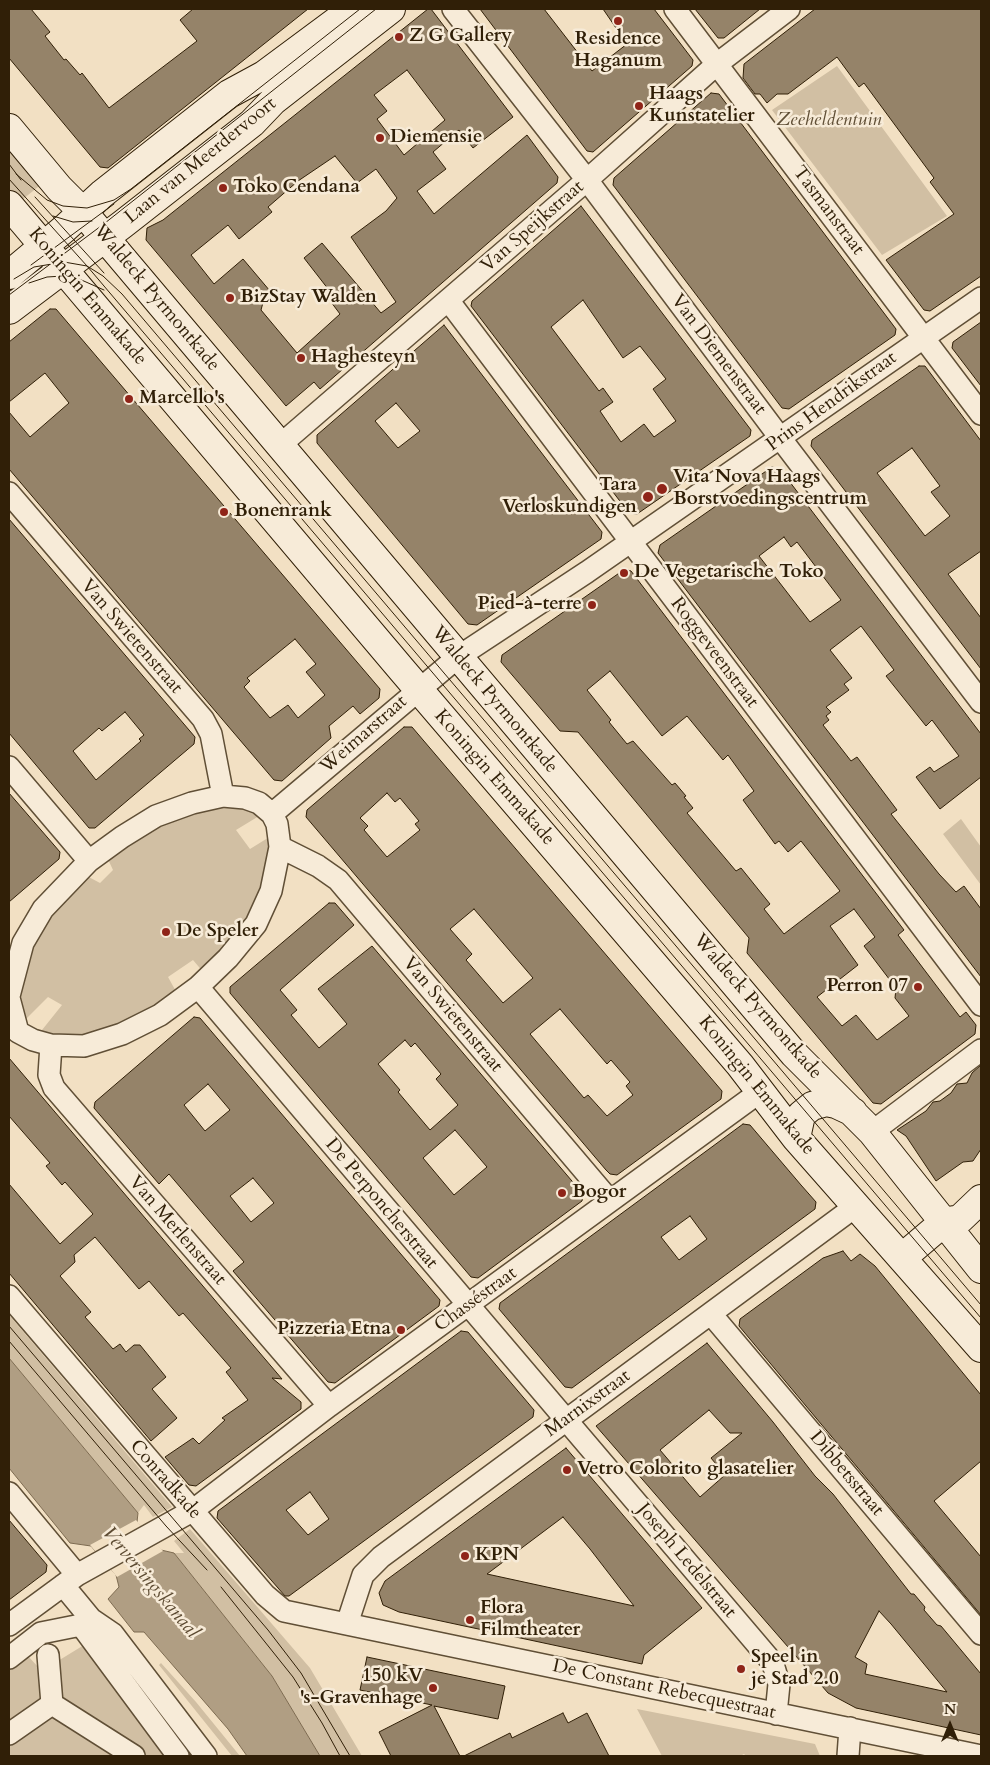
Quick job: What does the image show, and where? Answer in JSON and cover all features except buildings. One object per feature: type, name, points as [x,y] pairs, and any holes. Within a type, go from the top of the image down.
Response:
[{"type":"main road","name":"Laan van Meerdervoort","points":[[9,275],[102,194],[230,94],[264,75],[352,9]]},
{"type":"main road","name":"Laan van Meerdervoort","points":[[9,310],[252,123],[273,101],[391,9]]},
{"type":"main road","name":"Waldeck Pyrmontkade","points":[[9,128],[59,188],[83,212],[794,1054],[863,1122],[981,1269]]},
{"type":"main road","name":"Koningin Emmakade","points":[[9,205],[761,1091],[796,1138],[981,1348]]},
{"type":"main road","points":[[796,1138],[801,1115],[812,1106],[826,1102],[836,1104],[863,1122]]},
{"type":"main road","points":[[944,1222],[950,1206],[968,1190],[981,1185]]},
{"type":"main road","points":[[902,1257],[944,1222],[960,1219],[981,1199]]},
{"type":"street","name":"Van Diemenstraat","points":[[453,9],[587,180],[981,702]]},
{"type":"street","name":"Tasmanstraat","points":[[674,9],[981,414]]},
{"type":"street","name":"Van Speijkstraat","points":[[279,446],[587,180],[716,64],[789,9]]},
{"type":"street","name":"Prins Hendrikstraat","points":[[458,657],[781,439],[923,337],[981,298]]},
{"type":"street","name":"Roggeveenstraat","points":[[448,300],[981,1005]]},
{"type":"street","name":"Van Swietenstraat","points":[[9,493],[203,719],[211,734],[223,796]]},
{"type":"street","name":"Weimarstraat","points":[[272,814],[458,657]]},
{"type":"street","points":[[9,767],[89,861]]},
{"type":"street","points":[[223,796],[245,798],[258,803],[272,814],[277,824],[280,847],[271,891],[256,924],[228,958],[198,988],[160,1015],[122,1034],[84,1046],[52,1045],[14,1035],[9,997],[23,943],[44,908],[89,861],[156,816],[192,803],[223,796]]},
{"type":"street","name":"Van Swietenstraat","points":[[280,847],[318,866],[338,880],[610,1201]]},
{"type":"street","name":"De Perponcherstraat","points":[[198,988],[566,1420]]},
{"type":"street","name":"Van Merlenstraat","points":[[52,1045],[49,1075],[54,1088],[329,1406]]},
{"type":"street","points":[[863,1122],[981,1050]]},
{"type":"street","name":"Chasséstraat","points":[[9,1624],[70,1580],[192,1511],[329,1406],[761,1091]]},
{"type":"street","name":"Marnixstraat","points":[[347,1624],[363,1575],[370,1566],[856,1206]]},
{"type":"street","name":"Conradkade","points":[[9,1296],[192,1511],[275,1605],[284,1611],[347,1624]]},
{"type":"street","name":"Dibbetsstraat","points":[[711,1314],[981,1634]]},
{"type":"street","name":"Joseph Ledelstraat","points":[[566,1420],[773,1664],[779,1684],[776,1714]]},
{"type":"street","points":[[9,1494],[70,1580],[60,1635],[52,1704],[9,1734]]},
{"type":"street","name":"De Constant Rebecquestraat","points":[[347,1624],[981,1756]]},
{"type":"street","points":[[9,1658],[60,1635],[113,1634],[206,1756]]},
{"type":"street","points":[[60,1635],[178,1756]]},
{"type":"street","points":[[52,1704],[134,1756]]},
{"type":"street","points":[[848,1756],[850,1728]]},
{"type":"green space","name":"Zeeheldentuin","points":[[837,66],[947,216],[882,255],[772,110]]},
{"type":"green space","points":[[9,144],[43,183],[18,203],[9,192]]},
{"type":"green space","points":[[233,807],[248,809],[259,816],[236,830],[250,849],[271,836],[269,876],[241,933],[204,973],[193,960],[168,977],[178,995],[94,1036],[38,1035],[62,1005],[48,997],[24,1021],[17,981],[38,929],[85,875],[100,883],[113,870],[106,855],[170,820],[210,809]]},
{"type":"green space","points":[[961,819],[981,847],[981,885],[943,834]]},
{"type":"green space","points":[[9,1315],[172,1507],[153,1517],[144,1505],[138,1513],[9,1358]]},
{"type":"green space","points":[[190,1529],[310,1668],[362,1756],[320,1756],[272,1676],[174,1553],[184,1553],[174,1541]]},
{"type":"green space","points":[[84,1645],[171,1756],[9,1756],[9,1668],[27,1655],[40,1669],[53,1664]]},
{"type":"green space","points":[[161,1663],[240,1756],[232,1756],[159,1665]]},
{"type":"green space","points":[[637,1709],[815,1744],[820,1756],[746,1756],[744,1754],[740,1756],[662,1756]]},
{"type":"water","name":"Verversingskanaal","points":[[9,1358],[138,1513],[137,1522],[161,1550],[174,1553],[272,1676],[320,1756],[247,1756],[228,1729],[144,1632],[134,1632],[108,1599],[119,1587],[116,1575],[91,1546],[70,1543],[9,1468]]},
{"type":"pier","points":[[136,1520],[163,1551],[117,1577],[90,1545]]},
{"type":"tram line","points":[[16,174],[47,200],[63,206],[87,208],[114,200],[131,189],[360,9]]},
{"type":"tram line","points":[[9,295],[105,223],[376,9]]},
{"type":"tram line","points":[[9,164],[21,180]]},
{"type":"tram line","points":[[9,179],[87,266],[981,1318]]},
{"type":"tram line","points":[[35,197],[104,273]]},
{"type":"tram line","points":[[31,265],[114,204]]},
{"type":"tram line","points":[[53,216],[73,222],[92,221]]},
{"type":"tram line","points":[[14,279],[34,267],[64,262],[87,266],[103,276],[122,294],[981,1305]]},
{"type":"tram line","points":[[29,283],[47,277],[63,276],[77,278],[104,290]]},
{"type":"tram line","points":[[9,1326],[268,1630],[301,1673],[350,1756]]},
{"type":"tram line","points":[[9,1341],[166,1526],[207,1570]]},
{"type":"tram line","points":[[221,1587],[293,1677],[340,1756]]},
{"type":"place","name":"Residence Haganum","points":[[618,21]]},
{"type":"place","name":"Z G Gallery","points":[[399,37]]},
{"type":"place","name":"Haags Kunstatelier","points":[[639,106]]},
{"type":"place","name":"Diemensie","points":[[380,138]]},
{"type":"place","name":"Toko Cendana","points":[[223,188]]},
{"type":"place","name":"BizStay Walden","points":[[230,298]]},
{"type":"place","name":"Haghesteyn","points":[[301,358]]},
{"type":"place","name":"Marcello's","points":[[129,399]]},
{"type":"place","name":"Vita Nova Haags Borstvoedingscentrum","points":[[662,489]]},
{"type":"place","name":"Tara Verloskundigen","points":[[648,497]]},
{"type":"place","name":"Bonenrank","points":[[224,512]]},
{"type":"place","name":"De Vegetarische Toko","points":[[624,573]]},
{"type":"place","name":"Pied-à-terre","points":[[592,605]]},
{"type":"place","name":"De Speler","points":[[166,932]]},
{"type":"place","name":"Perron 07","points":[[918,987]]},
{"type":"place","name":"Bogor","points":[[562,1193]]},
{"type":"place","name":"Pizzeria Etna","points":[[401,1330]]},
{"type":"place","name":"Vetro Colorito glasatelier","points":[[567,1470]]},
{"type":"place","name":"KPN","points":[[465,1556]]},
{"type":"place","name":"Flora Filmtheater","points":[[470,1620]]},
{"type":"place","name":"Speel in je Stad 2.0","points":[[741,1669]]},
{"type":"place","name":"150 kV 's-Gravenhage","points":[[433,1688]]}]
